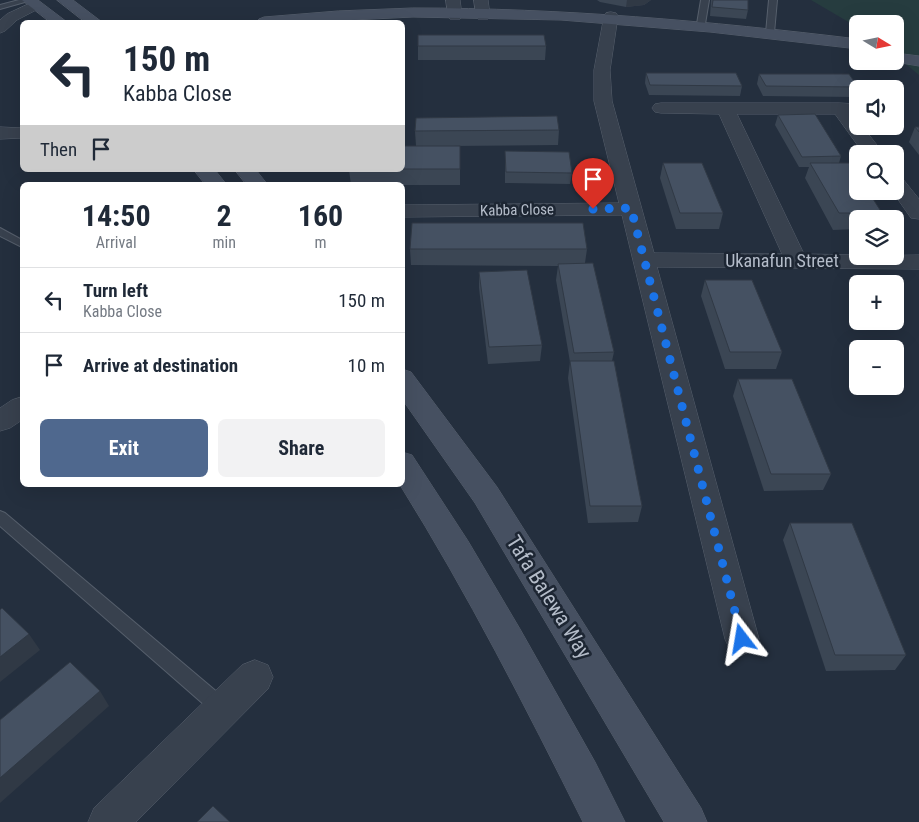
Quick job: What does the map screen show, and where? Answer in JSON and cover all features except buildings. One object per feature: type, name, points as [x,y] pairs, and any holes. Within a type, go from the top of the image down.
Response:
[{"type":"street","points":[[64,0],[91,20]]},
{"type":"street","points":[[0,28],[31,2],[56,20]]},
{"type":"street","points":[[349,20],[454,8]]},
{"type":"street","points":[[284,20],[333,15],[482,8],[610,19],[701,24],[849,43]]},
{"type":"street","points":[[610,19],[849,52]]},
{"type":"street","points":[[610,19],[602,70],[603,101],[742,639]]},
{"type":"street","points":[[904,50],[919,52]]},
{"type":"street","points":[[904,59],[919,61]]},
{"type":"street","points":[[661,108],[848,108],[869,145]]},
{"type":"street","points":[[726,109],[796,261]]},
{"type":"street","points":[[0,132],[20,132]]},
{"type":"street","points":[[206,172],[214,182]]},
{"type":"street","points":[[247,172],[255,182]]},
{"type":"street","points":[[904,194],[919,213]]},
{"type":"street","name":"Kabba Close","points":[[405,211],[631,208]]},
{"type":"street","name":"Ukanafun Street","points":[[645,260],[919,262]]},
{"type":"street","name":"Tafa Balewa Way","points":[[405,382],[486,495],[687,822]]},
{"type":"street","points":[[0,420],[20,408]]},
{"type":"street","points":[[405,468],[433,510],[548,713],[605,822]]},
{"type":"street","points":[[108,822],[255,677]]},
{"type":"lane","points":[[701,24],[705,0]]},
{"type":"lane","points":[[770,33],[773,0]]},
{"type":"lane","points":[[0,7],[31,2]]},
{"type":"lane","points":[[0,231],[20,243]]},
{"type":"lane","points":[[0,517],[223,709]]},
{"type":"green space","points":[[811,0],[919,0],[919,75],[904,62],[904,15],[849,15],[849,22]]},
{"type":"route","points":[[593,209],[631,208],[742,639]]}]
